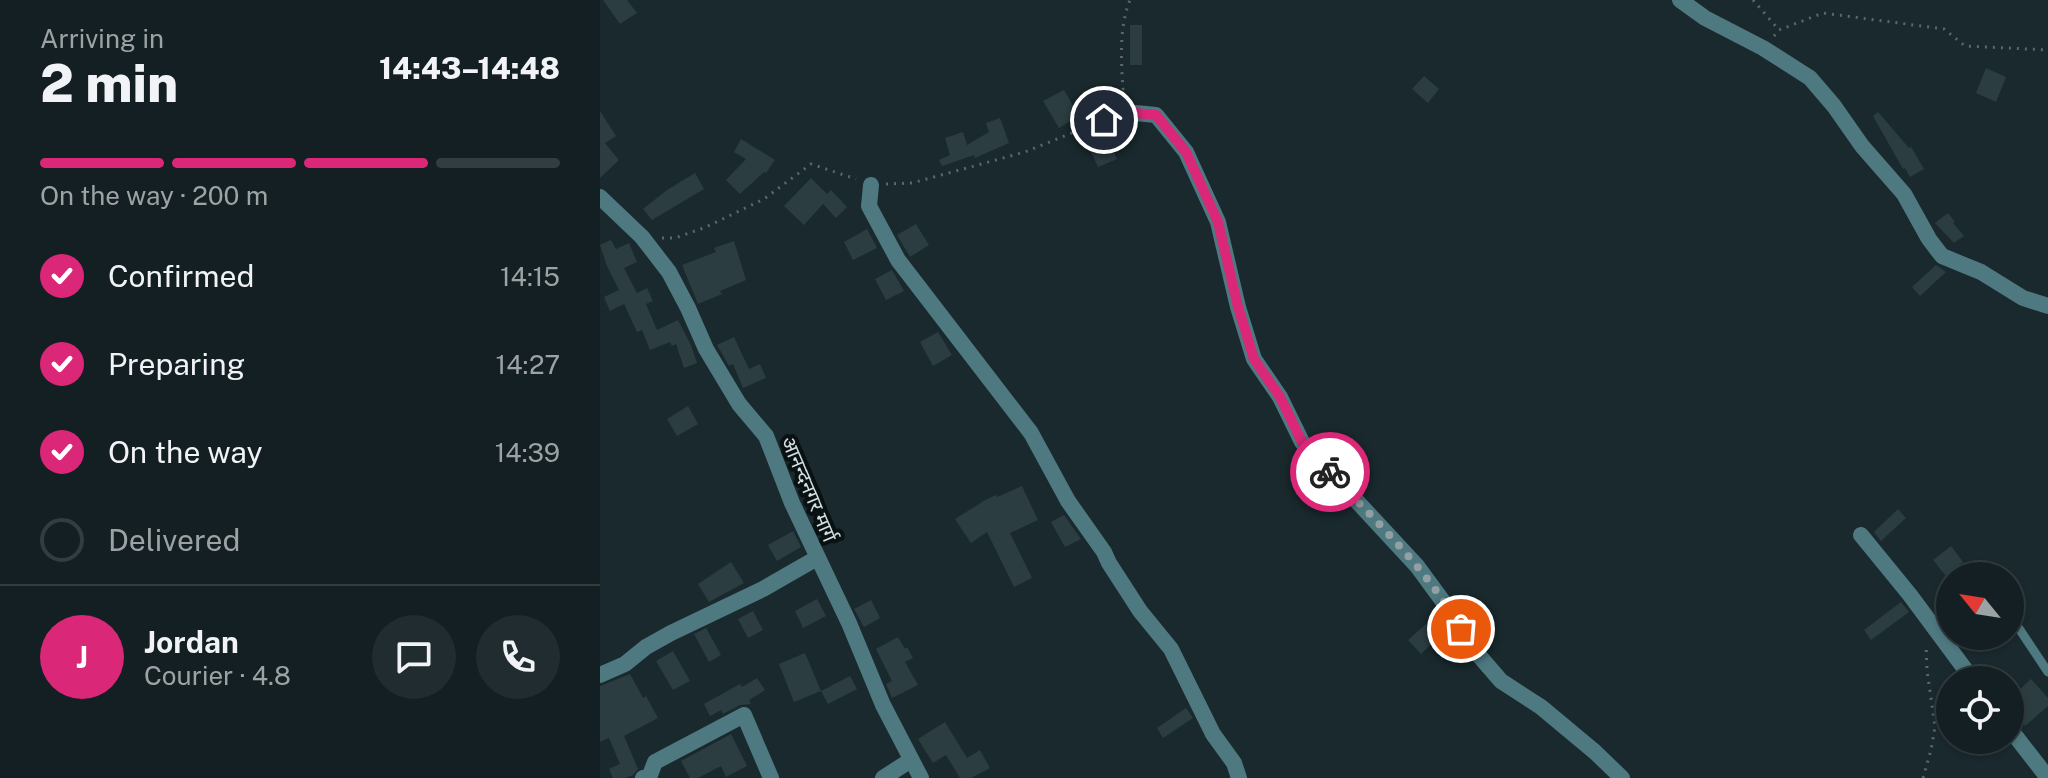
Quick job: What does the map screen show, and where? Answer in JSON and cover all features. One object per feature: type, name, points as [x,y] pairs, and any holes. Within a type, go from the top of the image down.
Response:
[{"type":"street","points":[[1680,0],[1705,18],[1763,48],[1810,78],[1862,146],[1904,194],[1942,256],[1981,272],[2023,298],[2048,306]]},
{"type":"street","points":[[1104,120],[1125,112],[1156,115],[1186,152],[1218,222],[1254,359],[1280,397],[1302,442],[1417,566],[1453,615],[1469,644],[1501,681],[1541,707],[1622,778]]},
{"type":"street","points":[[871,185],[869,206],[898,260],[1031,433],[1068,501],[1140,611],[1171,649],[1213,734],[1234,763],[1239,778]]},
{"type":"street","name":"आनन्दनगर मार्ग","points":[[600,197],[642,237],[669,272],[706,349],[739,404],[766,436],[792,503],[849,623],[883,705],[921,778]]},
{"type":"street","points":[[1861,535],[1963,666]]},
{"type":"street","points":[[600,675],[625,664],[671,633],[763,589],[817,558]]},
{"type":"street","points":[[643,778],[650,775],[655,762],[744,715],[771,778]]},
{"type":"street","points":[[2024,747],[2048,778]]},
{"type":"street","points":[[883,778],[911,760]]},
{"type":"lane","points":[[2024,636],[2048,672]]},
{"type":"path","points":[[642,237],[675,238],[706,227],[764,199],[811,164],[871,185],[912,183],[1025,152],[1104,120],[1123,89],[1123,36],[1130,0]]},
{"type":"path","points":[[1753,0],[1779,30]]},
{"type":"path","points":[[1763,48],[1779,30],[1823,13],[1944,29],[1965,46],[2048,50]]},
{"type":"path","points":[[1923,778],[1935,727],[1927,670],[1925,615]]},
{"type":"building","points":[[603,0],[627,0],[637,13],[620,24]]},
{"type":"building","points":[[1130,25],[1142,25],[1142,65],[1130,65]]},
{"type":"building","points":[[1986,68],[2006,77],[1996,102],[1976,93]]},
{"type":"building","points":[[1424,76],[1439,89],[1428,103],[1412,89]]},
{"type":"building","points":[[1064,90],[1079,116],[1059,128],[1043,101]]},
{"type":"building","points":[[600,111],[616,136],[605,143],[619,160],[600,178]]},
{"type":"building","points":[[1878,112],[1911,147],[1924,169],[1910,177],[1903,169],[1873,116]]},
{"type":"building","points":[[1000,118],[1009,143],[975,158],[974,155],[942,166],[939,160],[950,155],[945,138],[963,132],[967,145],[989,132],[986,123]]},
{"type":"building","points":[[1105,132],[1117,159],[1098,167],[1086,141]]},
{"type":"building","points":[[741,139],[775,160],[766,173],[740,194],[726,180],[746,159],[734,152]]},
{"type":"building","points":[[695,173],[704,189],[652,220],[643,209]]},
{"type":"building","points":[[811,178],[827,194],[831,190],[847,207],[836,218],[823,204],[804,225],[784,206]]},
{"type":"building","points":[[1948,213],[1964,236],[1954,243],[1935,223]]},
{"type":"building","points":[[916,224],[929,245],[910,257],[897,235]]},
{"type":"building","points":[[867,229],[877,248],[853,260],[844,242]]},
{"type":"building","points":[[611,240],[616,249],[629,243],[637,262],[624,268],[637,293],[647,288],[653,301],[646,304],[657,330],[678,320],[697,363],[684,368],[676,344],[672,346],[670,342],[650,350],[642,330],[637,332],[624,304],[610,311],[604,297],[619,290],[600,245]]},
{"type":"building","points":[[734,241],[746,280],[698,304],[682,265],[716,252],[714,248]]},
{"type":"building","points":[[1936,265],[1946,272],[1920,296],[1912,287]]},
{"type":"building","points":[[892,270],[904,291],[886,300],[875,279]]},
{"type":"building","points":[[938,332],[952,355],[933,366],[920,342]]},
{"type":"building","points":[[734,337],[749,369],[760,364],[766,378],[743,388],[733,364],[729,366],[717,345]]},
{"type":"building","points":[[688,406],[698,424],[677,436],[667,419]]},
{"type":"building","points":[[1022,486],[1038,520],[1010,533],[1032,578],[1014,587],[987,532],[971,543],[955,519],[987,499]]},
{"type":"building","points":[[1898,509],[1906,518],[1881,541],[1874,532]]},
{"type":"building","points":[[1064,515],[1081,539],[1065,547],[1051,522]]},
{"type":"building","points":[[793,531],[801,547],[777,561],[768,545]]},
{"type":"building","points":[[1951,546],[1963,562],[1936,564],[1933,560]]},
{"type":"building","points":[[731,562],[744,583],[709,602],[698,584]]},
{"type":"building","points":[[817,599],[826,616],[803,628],[795,611]]},
{"type":"building","points":[[871,600],[880,618],[864,627],[854,609]]},
{"type":"building","points":[[1901,602],[1909,612],[1871,640],[1864,630]]},
{"type":"building","points":[[753,611],[763,630],[748,638],[738,619]]},
{"type":"building","points":[[1426,624],[1438,638],[1421,654],[1408,640]]},
{"type":"building","points":[[706,628],[721,655],[709,662],[694,634]]},
{"type":"building","points":[[898,637],[913,658],[905,662],[918,685],[892,698],[886,684],[892,681],[876,649]]},
{"type":"building","points":[[673,651],[690,681],[673,690],[656,661]]},
{"type":"building","points":[[805,653],[821,691],[794,702],[779,664]]},
{"type":"building","points":[[630,674],[658,718],[624,736],[638,769],[625,778],[613,778],[609,769],[620,764],[609,738],[600,742],[600,686]]},
{"type":"building","points":[[850,676],[857,689],[828,704],[821,691]]},
{"type":"building","points":[[757,678],[765,690],[749,700],[751,704],[740,705],[723,714],[721,710],[710,716],[704,704]]},
{"type":"building","points":[[2031,679],[2048,698],[2048,706],[2025,726],[2024,725],[2024,685]]},
{"type":"building","points":[[1186,708],[1193,718],[1163,738],[1157,728]]},
{"type":"building","points":[[945,722],[967,758],[980,750],[990,768],[971,778],[960,778],[946,755],[933,763],[918,739]]},
{"type":"building","points":[[731,734],[747,766],[726,777],[721,766],[698,778],[690,778],[681,761]]},
{"type":"way so far","points":[[1330,472],[1417,566],[1461,629]]},
{"type":"route","points":[[1104,120],[1125,112],[1156,115],[1186,152],[1218,222],[1254,359],[1280,397],[1302,442],[1330,472]]}]
